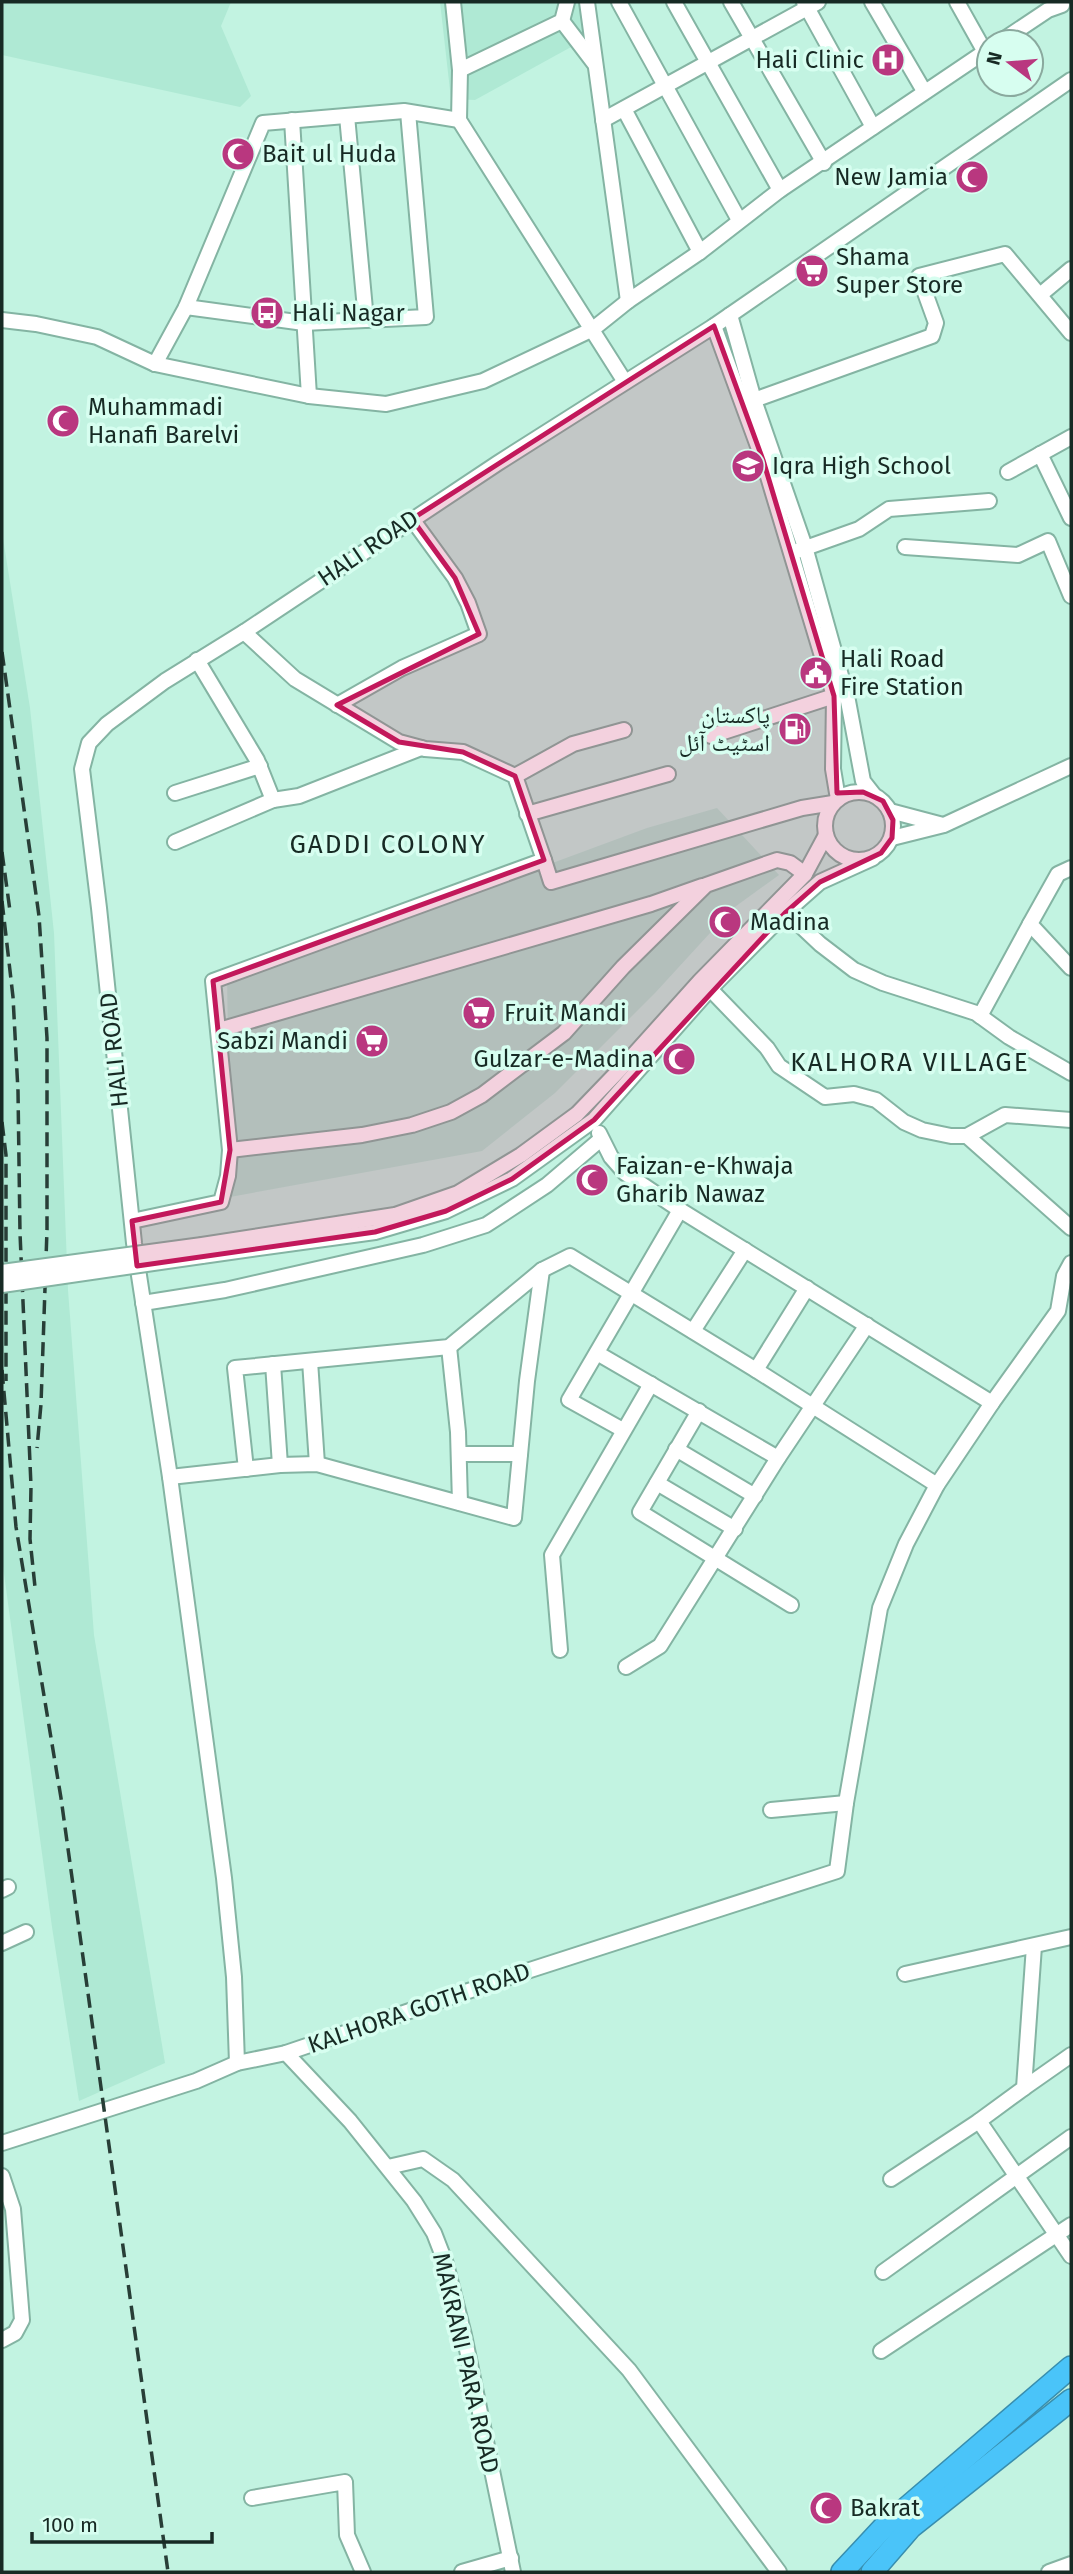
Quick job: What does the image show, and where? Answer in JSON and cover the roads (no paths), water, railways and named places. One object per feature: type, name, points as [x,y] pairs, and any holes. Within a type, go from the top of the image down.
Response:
[{"type":"highway","points":[[842,2572],[883,2528],[1071,2367]]},
{"type":"highway","points":[[872,2572],[911,2527],[1071,2400]]},
{"type":"street","points":[[453,2],[460,70],[459,120],[625,382]]},
{"type":"street","points":[[566,2],[562,21],[595,64]]},
{"type":"street","points":[[587,2],[628,301]]},
{"type":"street","points":[[619,2],[739,220]]},
{"type":"street","points":[[674,2],[780,190]]},
{"type":"street","points":[[732,2],[824,163]]},
{"type":"street","points":[[872,2],[924,91]]},
{"type":"street","points":[[957,2],[975,31]]},
{"type":"street","points":[[603,120],[752,39],[810,4],[873,127]]},
{"type":"street","points":[[1018,28],[1045,6],[1065,7]]},
{"type":"street","points":[[460,70],[562,21]]},
{"type":"street","points":[[2,320],[97,337],[155,364],[309,396],[386,404],[483,381],[593,329],[780,190],[824,163],[975,58]]},
{"type":"street","name":"HALI ROAD","points":[[237,2063],[234,1977],[224,1878],[170,1477],[134,1243],[82,769],[89,743],[107,724],[197,660],[714,326],[1071,80]]},
{"type":"street","points":[[624,109],[700,252]]},
{"type":"street","points":[[155,364],[186,307],[263,123],[408,112],[459,120]]},
{"type":"street","points":[[186,307],[304,323],[426,317],[408,112]]},
{"type":"street","points":[[347,116],[366,320]]},
{"type":"street","points":[[292,120],[309,396]]},
{"type":"street","points":[[754,400],[932,336],[936,323],[919,276],[1004,254],[1071,333]]},
{"type":"street","points":[[1040,295],[1071,269]]},
{"type":"street","points":[[730,315],[799,550],[848,701],[863,781],[890,811],[944,825]]},
{"type":"street","points":[[714,326],[799,550],[834,696],[835,801],[824,824],[826,835],[838,854],[861,861],[873,858]]},
{"type":"street","points":[[1008,472],[1071,437]]},
{"type":"street","points":[[1040,454],[1071,518]]},
{"type":"street","points":[[799,550],[859,529],[889,509],[989,501]]},
{"type":"street","points":[[337,705],[402,668],[479,634],[468,603],[455,578],[412,519]]},
{"type":"street","points":[[905,547],[1018,555],[1048,541],[1071,596]]},
{"type":"street","points":[[244,632],[295,679],[399,742],[421,748],[463,752],[515,776],[551,883],[802,808],[835,801],[852,792],[874,795]]},
{"type":"street","points":[[197,660],[260,766],[273,800]]},
{"type":"street","points":[[711,736],[834,696]]},
{"type":"street","points":[[515,776],[573,744],[624,730]]},
{"type":"street","points":[[175,842],[273,800],[299,796],[421,748]]},
{"type":"street","points":[[175,793],[260,766]]},
{"type":"street","points":[[891,838],[944,825],[1071,766]]},
{"type":"street","points":[[527,814],[668,774]]},
{"type":"street","points":[[2,1272],[375,1232],[446,1211],[512,1179],[594,1120],[710,989],[786,912],[821,882],[873,858],[887,846],[894,829],[890,811]]},
{"type":"street","points":[[2,1285],[304,1229],[395,1215],[458,1193],[521,1155],[577,1114],[700,981],[805,874],[826,835]]},
{"type":"street","points":[[132,1221],[221,1202],[228,1176],[230,1150],[213,981],[544,860]]},
{"type":"street","points":[[219,1030],[651,904],[777,860],[790,863],[805,874]]},
{"type":"street","points":[[980,1016],[1058,874],[1071,868]]},
{"type":"street","points":[[230,1150],[362,1135],[412,1125],[462,1107],[564,1033],[623,967],[706,885]]},
{"type":"street","points":[[786,912],[820,944],[854,970],[980,1016],[1009,1037],[1071,1073]]},
{"type":"street","points":[[1030,924],[1071,968]]},
{"type":"street","points":[[710,989],[767,1048],[779,1066],[825,1097],[854,1094],[876,1100],[904,1122],[922,1130],[951,1136],[967,1136],[1005,1115],[1071,1120]]},
{"type":"street","points":[[594,1120],[611,1157],[625,1173],[680,1210],[992,1403]]},
{"type":"street","points":[[967,1136],[1071,1228]]},
{"type":"street","points":[[143,1303],[225,1290],[423,1245],[486,1225],[547,1185],[601,1139]]},
{"type":"street","points":[[623,1430],[569,1400],[680,1210]]},
{"type":"street","points":[[693,1331],[744,1250]]},
{"type":"street","points":[[246,1469],[235,1368],[449,1347],[542,1270],[570,1256],[937,1485]]},
{"type":"street","points":[[771,1810],[846,1803],[880,1608],[906,1544],[937,1485],[1058,1311],[1064,1276],[1071,1263]]},
{"type":"street","points":[[170,1477],[279,1465],[317,1464],[514,1518],[542,1270]]},
{"type":"street","points":[[756,1370],[807,1288]]},
{"type":"street","points":[[626,1667],[660,1646],[778,1458],[867,1325]]},
{"type":"street","points":[[449,1347],[460,1454],[460,1503]]},
{"type":"street","points":[[597,1353],[778,1458]]},
{"type":"street","points":[[310,1361],[317,1464]]},
{"type":"street","points":[[273,1364],[279,1465]]},
{"type":"street","points":[[560,1650],[552,1555],[651,1384]]},
{"type":"street","points":[[699,1410],[640,1512],[791,1605]]},
{"type":"street","points":[[677,1449],[755,1496]]},
{"type":"street","points":[[460,1454],[520,1454]]},
{"type":"street","points":[[657,1483],[735,1529]]},
{"type":"street","name":"KALHORA GOTH ROAD","points":[[2,2143],[196,2081],[237,2063],[286,2053],[527,1971],[837,1871],[846,1803]]},
{"type":"street","points":[[2,1943],[26,1932]]},
{"type":"street","points":[[905,1974],[1071,1937]]},
{"type":"street","points":[[1024,2088],[1034,1946]]},
{"type":"street","name":"MAKRANI PARA ROAD","points":[[286,2053],[350,2121],[388,2167],[434,2233],[446,2264],[464,2335],[512,2565]]},
{"type":"street","points":[[891,2179],[979,2121],[1071,2055]]},
{"type":"street","points":[[979,2121],[1071,2256]]},
{"type":"street","points":[[883,2273],[1071,2137]]},
{"type":"street","points":[[388,2167],[423,2159],[453,2180],[629,2370],[779,2572]]},
{"type":"street","points":[[2,2176],[13,2209],[22,2320],[15,2333],[2,2340]]},
{"type":"street","points":[[881,2351],[1071,2225]]},
{"type":"street","points":[[252,2498],[345,2482],[347,2535],[363,2572]]},
{"type":"street","points":[[1049,2572],[1071,2564]]},
{"type":"street","points":[[462,2572],[512,2565]]},
{"type":"railway","points":[[2,652],[39,916],[47,1038],[47,1230],[37,1448]]},
{"type":"railway","points":[[2,852],[10,911]]},
{"type":"railway","points":[[2,901],[13,997],[18,1091],[20,1233],[31,1486],[30,1539],[35,1587]]},
{"type":"railway","points":[[2,1122],[6,1155],[6,1381]]},
{"type":"railway","points":[[2,1370],[16,1527],[61,1798],[168,2572]]},
{"type":"place","name":"Hali Clinic","points":[[888,60]]},
{"type":"place","name":"Bait ul Huda","points":[[238,154]]},
{"type":"place","name":"New Jamia","points":[[972,177]]},
{"type":"place","name":"Shama Super Store","points":[[812,271]]},
{"type":"place","name":"Hali Nagar","points":[[267,313]]},
{"type":"place","name":"Muhammadi Hanafi Barelvi","points":[[63,421]]},
{"type":"place","name":"Iqra High School","points":[[748,466]]},
{"type":"place","name":"Hali Road Fire Station","points":[[816,673]]},
{"type":"place","name":"پاکستان اسٹیٹ آئل","points":[[795,729]]},
{"type":"place","name":"Madina","points":[[725,922]]},
{"type":"place","name":"Fruit Mandi","points":[[479,1013]]},
{"type":"place","name":"Sabzi Mandi","points":[[372,1041]]},
{"type":"place","name":"Gulzar-e-Madina","points":[[679,1059]]},
{"type":"place","name":"Faizan-e-Khwaja Gharib Nawaz","points":[[592,1180]]},
{"type":"place","name":"Bakrat","points":[[826,2508]]},
{"type":"district","name":"GADDI COLONY","points":[[388,844]]},
{"type":"district","name":"KALHORA VILLAGE","points":[[910,1062]]}]
